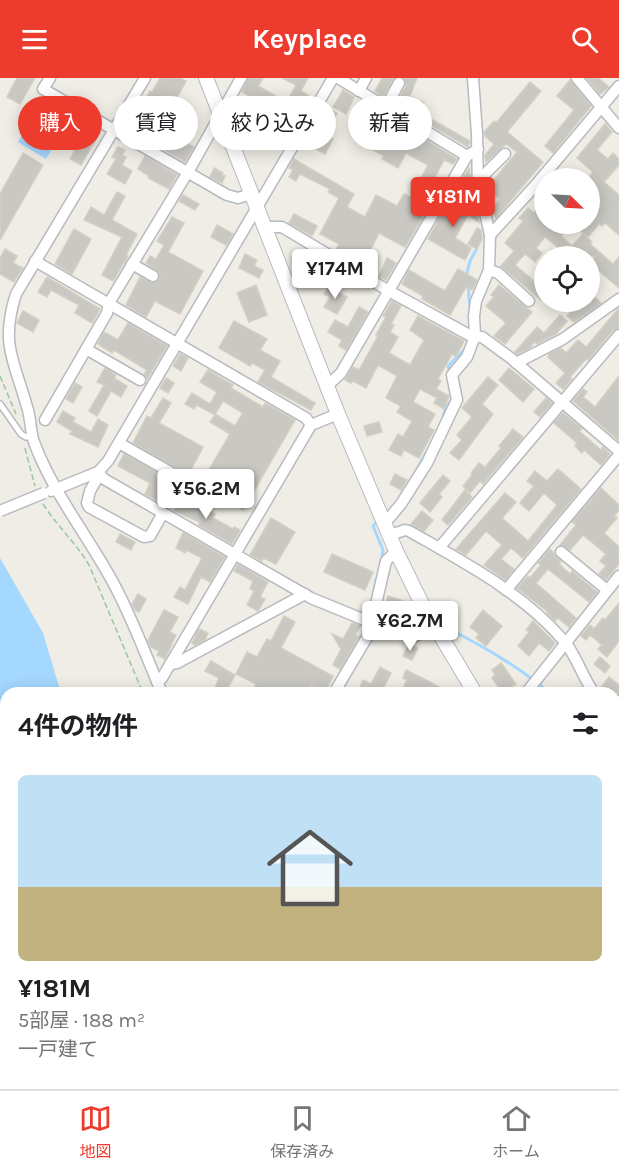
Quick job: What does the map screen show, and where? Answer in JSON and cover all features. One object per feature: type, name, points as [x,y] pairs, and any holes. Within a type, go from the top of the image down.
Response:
[{"type":"street","points":[[50,78],[43,89],[114,129],[35,261],[8,312],[6,340],[12,366],[27,406],[26,435],[56,490],[110,577],[160,687]]},
{"type":"street","points":[[134,96],[145,78]]},
{"type":"street","points":[[206,78],[212,96]]},
{"type":"street","points":[[230,96],[241,78]]},
{"type":"street","points":[[163,513],[150,536],[144,537],[89,507],[88,495],[98,474],[119,443],[178,342],[254,201],[333,78]]},
{"type":"street","points":[[338,78],[368,96]]},
{"type":"street","points":[[359,91],[366,78]]},
{"type":"street","points":[[387,529],[427,463],[458,400],[452,375],[467,357],[475,336],[476,301],[489,270],[490,236],[484,208],[478,194],[478,149],[473,78]]},
{"type":"street","points":[[577,78],[619,128]]},
{"type":"street","points":[[390,96],[399,83]]},
{"type":"street","points":[[490,236],[619,86]]},
{"type":"street","points":[[45,420],[107,313],[109,303],[188,172],[210,131]]},
{"type":"street","points":[[432,135],[467,156]]},
{"type":"street","points":[[327,386],[340,373],[467,156],[478,149]]},
{"type":"street","points":[[150,150],[227,195],[254,201]]},
{"type":"street","points":[[233,150],[338,414],[396,552],[424,608],[471,687]]},
{"type":"street","points":[[477,178],[484,175],[505,154]]},
{"type":"street","points":[[265,227],[282,227],[389,291],[471,336],[486,339],[619,453],[506,590]]},
{"type":"street","points":[[35,261],[178,342],[306,418],[311,424]]},
{"type":"street","points":[[132,264],[153,276]]},
{"type":"street","points":[[489,270],[498,273],[529,301]]},
{"type":"street","points":[[516,363],[563,339],[619,299]]},
{"type":"street","points":[[439,548],[619,335]]},
{"type":"street","points":[[86,349],[140,380]]},
{"type":"street","points":[[158,681],[311,424],[338,414]]},
{"type":"street","points":[[119,443],[170,472]]},
{"type":"street","points":[[0,511],[98,474]]},
{"type":"street","points":[[98,474],[305,594],[372,623]]},
{"type":"street","points":[[387,529],[405,530],[439,548],[488,576],[527,605],[565,642],[590,687]]},
{"type":"street","points":[[338,687],[369,634],[386,561],[396,552]]},
{"type":"street","points":[[561,552],[607,590]]},
{"type":"street","points":[[531,687],[619,576]]},
{"type":"street","points":[[170,664],[177,663],[305,594]]},
{"type":"street","points":[[158,681],[164,687]]},
{"type":"lane","points":[[0,404],[11,422],[26,435]]},
{"type":"path","points":[[0,376],[26,435],[41,496],[51,517],[82,553],[89,565],[140,687]]},
{"type":"water","points":[[31,150],[51,150],[46,159]]},
{"type":"water","points":[[0,558],[43,633],[59,687],[0,687]]},
{"type":"building","points":[[17,78],[35,78],[25,96],[18,96],[18,103],[7,97]]},
{"type":"building","points":[[160,78],[180,78],[186,81],[178,96],[147,96],[150,91],[152,92]]},
{"type":"building","points":[[248,78],[263,78],[258,86],[276,96],[249,96],[242,92]]},
{"type":"building","points":[[282,78],[308,78],[301,91],[308,96],[290,96],[296,85]]},
{"type":"building","points":[[382,78],[394,78],[384,96],[375,91]]},
{"type":"building","points":[[404,78],[417,78],[410,96],[400,96],[406,86]]},
{"type":"building","points":[[587,78],[598,78],[609,87],[600,94]]},
{"type":"building","points":[[570,80],[591,106],[553,153],[545,146],[574,110],[557,96]]},
{"type":"building","points":[[530,82],[541,91],[507,132],[543,162],[538,168],[534,168],[534,173],[496,218],[492,209],[500,199],[487,188],[517,152],[506,144],[486,162],[485,155],[494,144],[484,132],[494,121],[496,123]]},
{"type":"building","points":[[343,90],[352,96],[348,96],[346,114],[336,109],[336,102]]},
{"type":"building","points":[[432,120],[470,141],[468,147],[432,126]]},
{"type":"building","points":[[605,124],[612,132],[597,150],[608,159],[613,153],[619,159],[619,165],[604,182],[619,195],[619,235],[605,223],[602,226],[600,225],[600,168],[588,168],[577,158]]},
{"type":"building","points":[[432,144],[457,159],[453,164],[444,160],[435,177],[438,179],[426,203],[430,205],[405,247],[379,233],[370,251],[374,253],[366,269],[336,250],[339,244],[320,234],[339,198],[328,192],[330,189],[300,174],[296,181],[289,177],[293,170],[289,168],[294,159],[354,194],[347,207],[365,217],[376,195],[397,206],[404,194],[411,197],[428,165],[406,153],[398,168],[382,159],[384,156],[373,150],[432,150]]},
{"type":"building","points":[[75,150],[90,150],[81,165],[70,159]]},
{"type":"building","points":[[116,150],[125,150],[122,155],[126,157],[122,165],[132,171],[125,184],[107,174],[116,159],[112,157]]},
{"type":"building","points":[[165,150],[192,150],[185,162]]},
{"type":"building","points":[[23,153],[43,165],[0,240],[0,194]]},
{"type":"building","points":[[145,156],[177,175],[169,189],[148,178],[149,176],[138,169]]},
{"type":"building","points":[[214,168],[225,176],[222,183],[210,177]]},
{"type":"building","points":[[469,168],[470,176],[464,188],[468,190],[462,198],[454,194]]},
{"type":"building","points":[[117,192],[125,196],[112,220],[137,234],[126,255],[128,256],[113,281],[102,275],[122,237],[84,220],[91,207],[104,215]]},
{"type":"building","points":[[183,195],[199,204],[195,210],[179,201]]},
{"type":"building","points":[[455,197],[470,209],[473,205],[475,206],[479,222],[468,215],[455,238],[471,248],[465,260],[428,239],[445,209],[448,210]]},
{"type":"building","points":[[528,208],[534,213],[534,234],[563,234],[561,236],[572,246],[556,246],[545,237],[538,246],[534,246],[534,261],[525,254],[515,265],[534,281],[534,294],[501,266],[514,251],[505,243],[523,221],[519,218]]},
{"type":"building","points":[[294,214],[317,226],[312,236],[289,223]]},
{"type":"building","points":[[172,217],[184,223],[168,252],[203,271],[180,314],[155,301],[146,317],[126,305],[140,277],[152,283],[160,279],[159,272],[146,263],[150,256],[156,259],[164,245],[157,241]]},
{"type":"building","points":[[217,225],[233,234],[226,245],[211,237]]},
{"type":"building","points":[[477,228],[481,230],[482,239],[477,249],[468,244]]},
{"type":"building","points":[[74,229],[91,239],[72,274],[55,264]]},
{"type":"building","points":[[583,234],[592,242],[590,244],[592,246],[572,246]]},
{"type":"building","points":[[5,249],[17,256],[13,263],[23,268],[14,282],[0,274],[0,258]]},
{"type":"building","points":[[600,253],[613,264],[619,257],[619,288],[600,272]]},
{"type":"building","points":[[245,254],[257,260],[254,266],[263,270],[259,278],[239,268]]},
{"type":"building","points":[[387,258],[396,263],[386,280],[379,276]]},
{"type":"building","points":[[458,269],[477,280],[472,290],[466,287],[450,315],[402,284],[409,270],[445,291]]},
{"type":"building","points":[[47,277],[100,309],[92,323],[75,313],[79,305],[51,290],[47,297],[38,292]]},
{"type":"building","points":[[256,285],[267,315],[249,322],[237,293]]},
{"type":"building","points":[[499,285],[532,312],[505,344],[494,336],[506,323],[486,306],[494,297],[491,295]]},
{"type":"building","points":[[329,287],[347,297],[337,314],[324,307],[330,297],[324,294]]},
{"type":"building","points":[[392,301],[401,306],[391,324],[394,325],[390,332],[398,337],[389,353],[410,365],[424,340],[410,330],[418,316],[464,341],[456,356],[452,354],[438,379],[441,381],[436,389],[449,396],[444,409],[434,403],[437,398],[420,389],[413,402],[435,414],[428,427],[434,430],[419,458],[404,450],[401,456],[389,450],[398,434],[403,437],[412,421],[397,412],[401,406],[386,398],[397,376],[378,365],[366,388],[353,381],[351,383],[345,380],[353,367],[359,370],[378,336],[376,335],[386,317],[383,316]]},
{"type":"building","points":[[359,307],[368,312],[346,350],[339,346],[342,340],[328,332],[335,320],[348,327]]},
{"type":"building","points":[[619,308],[619,328],[613,330],[588,360],[586,359],[563,389],[556,383],[565,373],[548,357],[549,354],[561,348],[566,353],[578,340],[586,347]]},
{"type":"building","points":[[23,311],[39,320],[33,332],[17,323]]},
{"type":"building","points":[[571,312],[588,312],[574,322],[567,316]]},
{"type":"building","points":[[560,315],[567,321],[556,334],[537,344],[534,342],[530,348],[517,354],[515,352],[537,327],[544,333]]},
{"type":"building","points":[[234,321],[267,339],[260,350],[280,361],[271,377],[315,403],[311,410],[258,382],[265,370],[252,363],[250,366],[219,348]]},
{"type":"building","points":[[128,323],[167,346],[147,379],[144,374],[147,370],[114,350],[112,353],[98,344],[104,332],[118,340]]},
{"type":"building","points":[[180,354],[188,358],[181,371],[173,366]]},
{"type":"building","points":[[105,368],[116,375],[114,378],[127,386],[121,397],[111,391],[97,416],[89,411],[104,385],[97,382]]},
{"type":"building","points":[[509,368],[534,389],[523,402],[499,380]]},
{"type":"building","points":[[208,370],[233,385],[231,388],[263,407],[265,403],[295,420],[243,510],[213,492],[216,487],[203,480],[230,434],[210,422],[215,415],[197,405],[194,409],[185,404],[192,393],[210,404],[217,392],[200,382]],"holes":[[[223,401],[243,413],[235,426],[215,414]]]},
{"type":"building","points":[[619,376],[619,441],[573,401],[583,389],[587,392],[583,397],[595,407]]},
{"type":"building","points":[[488,377],[498,385],[482,404],[493,414],[459,460],[450,453],[462,440],[457,435],[472,417],[462,408]]},
{"type":"building","points":[[166,378],[174,383],[168,393],[160,388]]},
{"type":"building","points":[[75,383],[82,387],[73,403],[66,399]]},
{"type":"building","points":[[163,398],[171,403],[159,423],[203,447],[176,498],[165,493],[160,502],[145,494],[150,483],[118,466],[124,454],[174,482],[180,470],[133,443],[147,416],[151,418]]},
{"type":"building","points":[[546,398],[552,403],[540,417],[534,412]]},
{"type":"building","points":[[63,411],[75,418],[73,422],[91,432],[98,419],[108,425],[98,447],[70,434],[72,431],[57,422]]},
{"type":"building","points":[[563,413],[582,429],[579,431],[601,450],[603,447],[610,454],[601,465],[584,450],[582,453],[575,446],[577,443],[554,423]]},
{"type":"building","points":[[379,422],[382,432],[367,436],[364,426]]},
{"type":"building","points":[[513,429],[523,437],[483,484],[480,481],[470,493],[463,486],[472,475],[471,473],[479,463],[485,467]]},
{"type":"building","points":[[558,469],[581,489],[523,558],[511,548],[501,559],[514,569],[505,580],[484,565],[502,545],[486,531],[466,555],[456,549],[505,493],[516,502],[502,518],[528,541],[557,505],[544,493],[529,511],[520,503],[534,486],[527,481],[535,471],[547,481]]},
{"type":"building","points":[[395,474],[407,480],[401,490],[390,484]]},
{"type":"building","points":[[443,475],[450,481],[439,494],[442,497],[430,512],[420,503]]},
{"type":"building","points":[[601,488],[619,505],[619,510],[614,516],[617,518],[604,533],[619,547],[619,564],[606,580],[599,574],[606,566],[600,561],[606,554],[583,535],[570,550],[560,545],[576,525],[572,522]]},
{"type":"building","points":[[465,490],[472,497],[448,525],[442,520]]},
{"type":"building","points":[[182,496],[215,514],[213,518],[233,529],[234,527],[240,530],[232,544],[199,525],[200,522],[174,511]]},
{"type":"building","points":[[422,511],[433,520],[424,531],[411,524]]},
{"type":"building","points":[[271,518],[295,532],[276,564],[250,555]]},
{"type":"building","points":[[183,533],[225,557],[210,582],[201,577],[188,604],[174,597],[180,587],[185,590],[202,558],[176,548]]},
{"type":"building","points":[[120,534],[135,542],[131,550],[116,542]]},
{"type":"building","points":[[550,549],[561,562],[559,564],[570,574],[572,571],[597,592],[589,602],[548,569],[536,583],[576,618],[569,627],[558,618],[555,621],[548,612],[517,588],[541,565],[538,563]]},
{"type":"building","points":[[332,554],[373,572],[365,590],[324,572]]},
{"type":"building","points":[[238,564],[268,582],[260,597],[265,599],[258,611],[247,605],[254,591],[250,589],[253,581],[234,571]]},
{"type":"building","points":[[138,594],[146,599],[139,612],[132,604]]},
{"type":"building","points":[[388,596],[403,601],[398,616],[384,610]]},
{"type":"building","points":[[619,603],[619,641],[607,657],[598,649],[602,645],[590,635],[586,640],[581,636],[590,625],[594,629],[603,618],[605,620]]},
{"type":"building","points":[[164,610],[178,617],[170,632],[176,635],[165,659],[157,655],[159,651],[151,647],[148,640]]},
{"type":"building","points":[[483,610],[502,626],[486,646],[476,638],[479,634],[470,627]]},
{"type":"building","points":[[284,616],[295,622],[281,648],[333,676],[328,687],[311,685],[310,687],[255,687],[256,684],[236,674],[247,652],[257,657],[267,639],[271,641]]},
{"type":"building","points":[[412,621],[421,640],[413,644],[404,624]]},
{"type":"building","points":[[533,621],[555,643],[549,651],[539,643],[529,656],[518,646],[529,632],[526,630]]},
{"type":"building","points":[[352,623],[360,626],[355,635],[359,637],[340,669],[333,665],[341,649],[332,634],[343,639]]},
{"type":"building","points":[[199,629],[208,633],[205,640],[195,645],[192,643]]},
{"type":"building","points":[[409,644],[418,648],[412,660],[403,656]]},
{"type":"building","points":[[600,657],[610,666],[605,673],[594,664]]},
{"type":"building","points":[[211,661],[235,675],[228,687],[215,687],[219,678],[205,671]]},
{"type":"building","points":[[501,663],[516,684],[512,687],[499,687],[492,678],[495,675],[492,670]]},
{"type":"building","points":[[380,667],[391,673],[384,687],[360,687],[363,680],[371,684]]},
{"type":"building","points":[[406,670],[439,687],[403,687],[407,680],[403,678]]},
{"type":"building","points":[[609,677],[619,685],[619,687],[602,687]]},
{"type":"waterway","points":[[466,276],[476,250]]},
{"type":"waterway","points":[[468,285],[470,309]]},
{"type":"waterway","points":[[450,372],[448,366],[466,348]]},
{"type":"waterway","points":[[442,421],[445,410],[453,397]]},
{"type":"waterway","points":[[416,471],[427,451]]},
{"type":"waterway","points":[[378,521],[373,526],[383,550],[381,562]]},
{"type":"waterway","points":[[373,597],[376,580]]},
{"type":"waterway","points":[[399,606],[423,617]]},
{"type":"waterway","points":[[440,625],[487,650],[532,679]]},
{"type":"waterway","points":[[538,683],[542,687]]}]
